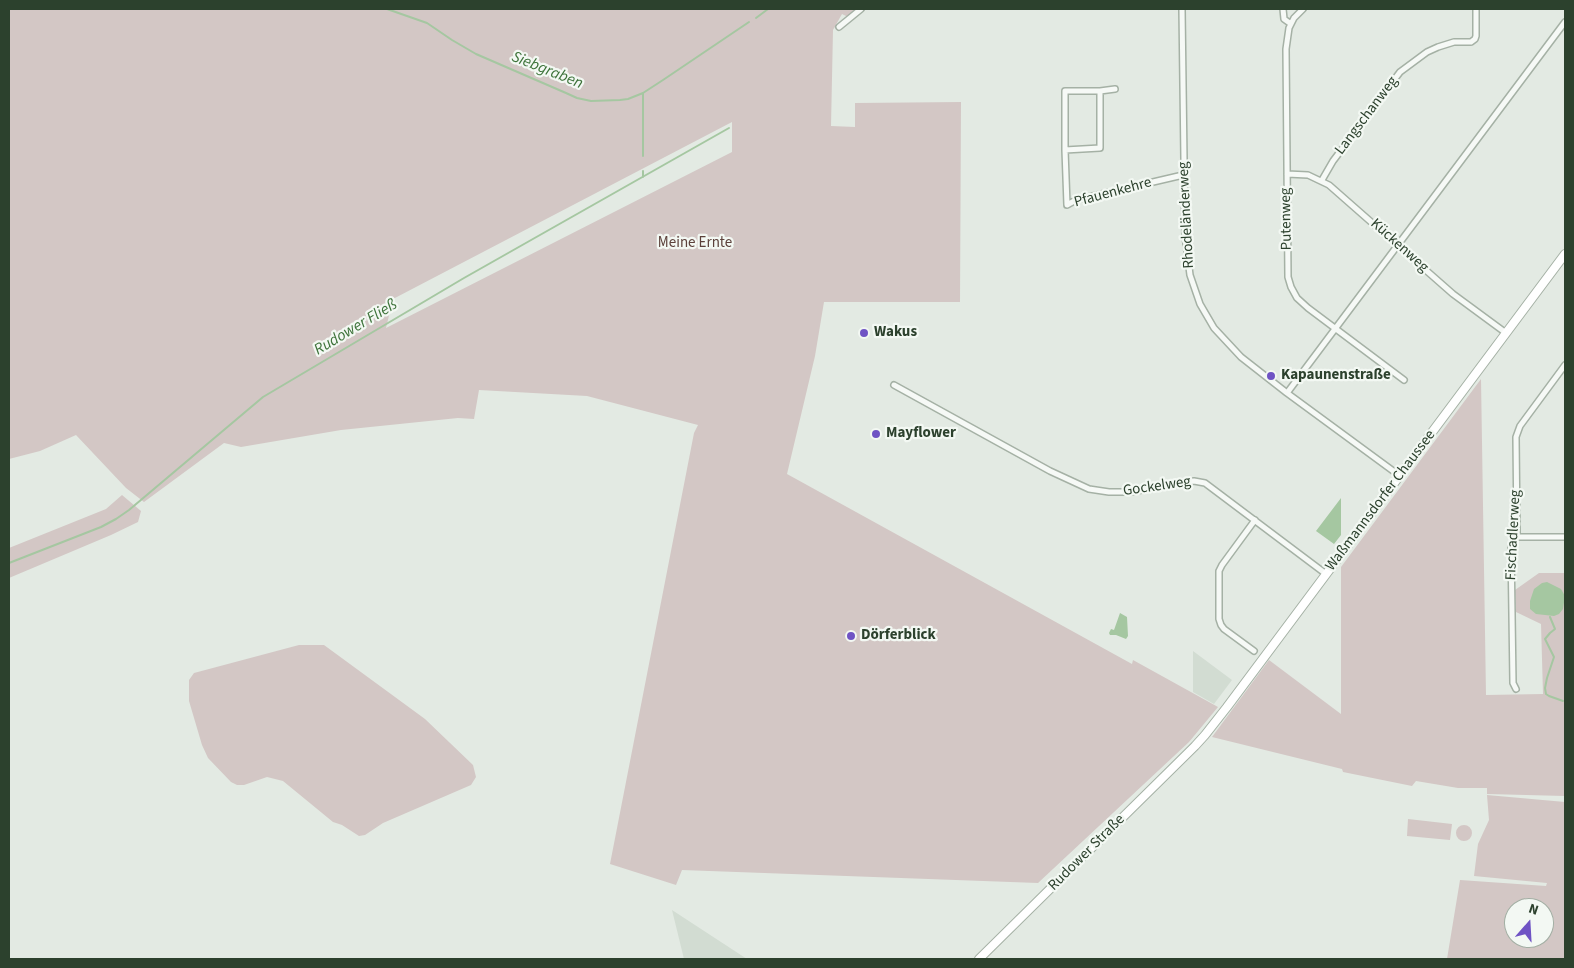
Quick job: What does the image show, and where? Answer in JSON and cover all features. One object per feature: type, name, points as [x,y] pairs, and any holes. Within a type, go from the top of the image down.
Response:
[{"type":"street","points":[[839,27],[861,9]]},
{"type":"street","name":"Rhodeländerweg","points":[[1182,9],[1186,249],[1190,275],[1200,304],[1214,328],[1241,357],[1400,476]]},
{"type":"street","points":[[1283,9],[1283,17],[1291,24]]},
{"type":"street","name":"Putenweg","points":[[1303,9],[1291,24],[1286,49],[1289,282],[1297,298],[1308,308],[1404,380]]},
{"type":"street","name":"Langschanweg","points":[[1322,180],[1333,162],[1400,72],[1427,52],[1438,47],[1454,42],[1471,42],[1474,40],[1476,36],[1476,9]]},
{"type":"street","points":[[1287,393],[1565,22]]},
{"type":"street","points":[[1065,150],[1100,148],[1100,91],[1115,89]]},
{"type":"street","name":"Pfauenkehre","points":[[1100,91],[1065,91],[1067,205],[1076,200],[1184,175]]},
{"type":"street","name":"Kückenweg","points":[[1287,174],[1308,175],[1322,180],[1340,193],[1454,294],[1506,333]]},
{"type":"street","name":"Waßmannsdorfer Chaussee","points":[[1195,746],[1227,707],[1565,254]]},
{"type":"street","name":"Fischadlerweg","points":[[1516,689],[1513,682],[1511,546],[1516,538],[1516,437],[1517,431],[1565,365]]},
{"type":"street","name":"Gockelweg","points":[[894,385],[1080,486],[1100,491],[1130,492],[1200,481],[1210,486],[1326,574]]},
{"type":"street","points":[[1254,651],[1221,625],[1219,619],[1219,580],[1222,564],[1255,520]]},
{"type":"street","points":[[1516,538],[1565,537]]},
{"type":"street","name":"Rudower Straße","points":[[980,959],[1195,746]]},
{"type":"shaded area","points":[[1341,498],[1341,535],[1334,544],[1316,531]]},
{"type":"shaded area","points":[[1547,582],[1561,589],[1565,596],[1563,609],[1554,616],[1536,614],[1530,609],[1530,601],[1534,589]]},
{"type":"shaded area","points":[[1120,613],[1127,617],[1128,636],[1126,639],[1110,635],[1109,633],[1111,629],[1114,630]]},
{"type":"shaded area","points":[[1193,651],[1232,680],[1214,704],[1193,692]]},
{"type":"shaded area","points":[[672,910],[747,959],[684,959]]},
{"type":"green space","name":"Meine Ernte","points":[[9,9],[858,9],[848,17],[842,14],[833,30],[831,126],[855,127],[855,103],[961,102],[960,302],[824,302],[815,356],[787,474],[1132,664],[1133,660],[1218,707],[1189,742],[1038,883],[682,870],[676,885],[610,864],[694,433],[698,425],[587,396],[479,390],[474,419],[458,418],[341,430],[241,447],[224,443],[144,502],[126,488],[76,435],[40,451],[9,459]],"holes":[[[732,122],[732,152],[386,328],[393,299]]]},
{"type":"green space","points":[[1481,379],[1486,695],[1543,694],[1541,624],[1516,612],[1515,590],[1539,573],[1565,573],[1565,796],[1487,794],[1487,788],[1458,788],[1416,781],[1412,786],[1343,772],[1342,769],[1212,737],[1269,660],[1341,714],[1341,567]]},
{"type":"green space","points":[[122,495],[141,511],[138,522],[9,578],[9,548],[106,509]]},
{"type":"green space","points":[[299,645],[324,645],[425,719],[473,765],[476,777],[471,785],[383,823],[365,835],[359,836],[342,825],[333,822],[283,781],[267,777],[244,785],[237,785],[231,782],[208,758],[202,745],[189,701],[189,680],[194,673]]},
{"type":"green space","points":[[1487,795],[1565,802],[1565,959],[1447,959],[1460,880],[1546,886],[1547,883],[1474,876],[1478,844],[1489,820]]},
{"type":"green space","points":[[1408,819],[1452,824],[1450,840],[1407,836]]},
{"type":"green space","points":[[1464,825],[1472,833],[1464,841],[1456,833]]},
{"type":"waterway","name":"Siebgraben","points":[[387,9],[427,23],[476,54],[577,98],[591,101],[628,99],[643,93],[749,22]]},
{"type":"waterway","name":"Siebgraben","points":[[756,18],[768,9]]},
{"type":"waterway","points":[[643,93],[643,156]]},
{"type":"waterway","name":"Rudower Fließ","points":[[9,563],[101,527],[116,519],[263,397],[464,278],[729,128]]},
{"type":"waterway","name":"Rudower Fließ","points":[[643,171],[643,177]]},
{"type":"waterway","points":[[1550,617],[1555,629],[1545,639],[1554,657],[1545,688],[1546,694],[1563,701]]},
{"type":"place","name":"Wakus","points":[[864,333]]},
{"type":"place","name":"Kapaunenstraße","points":[[1271,376]]},
{"type":"place","name":"Mayflower","points":[[876,434]]},
{"type":"place","name":"Dörferblick","points":[[851,636]]}]
